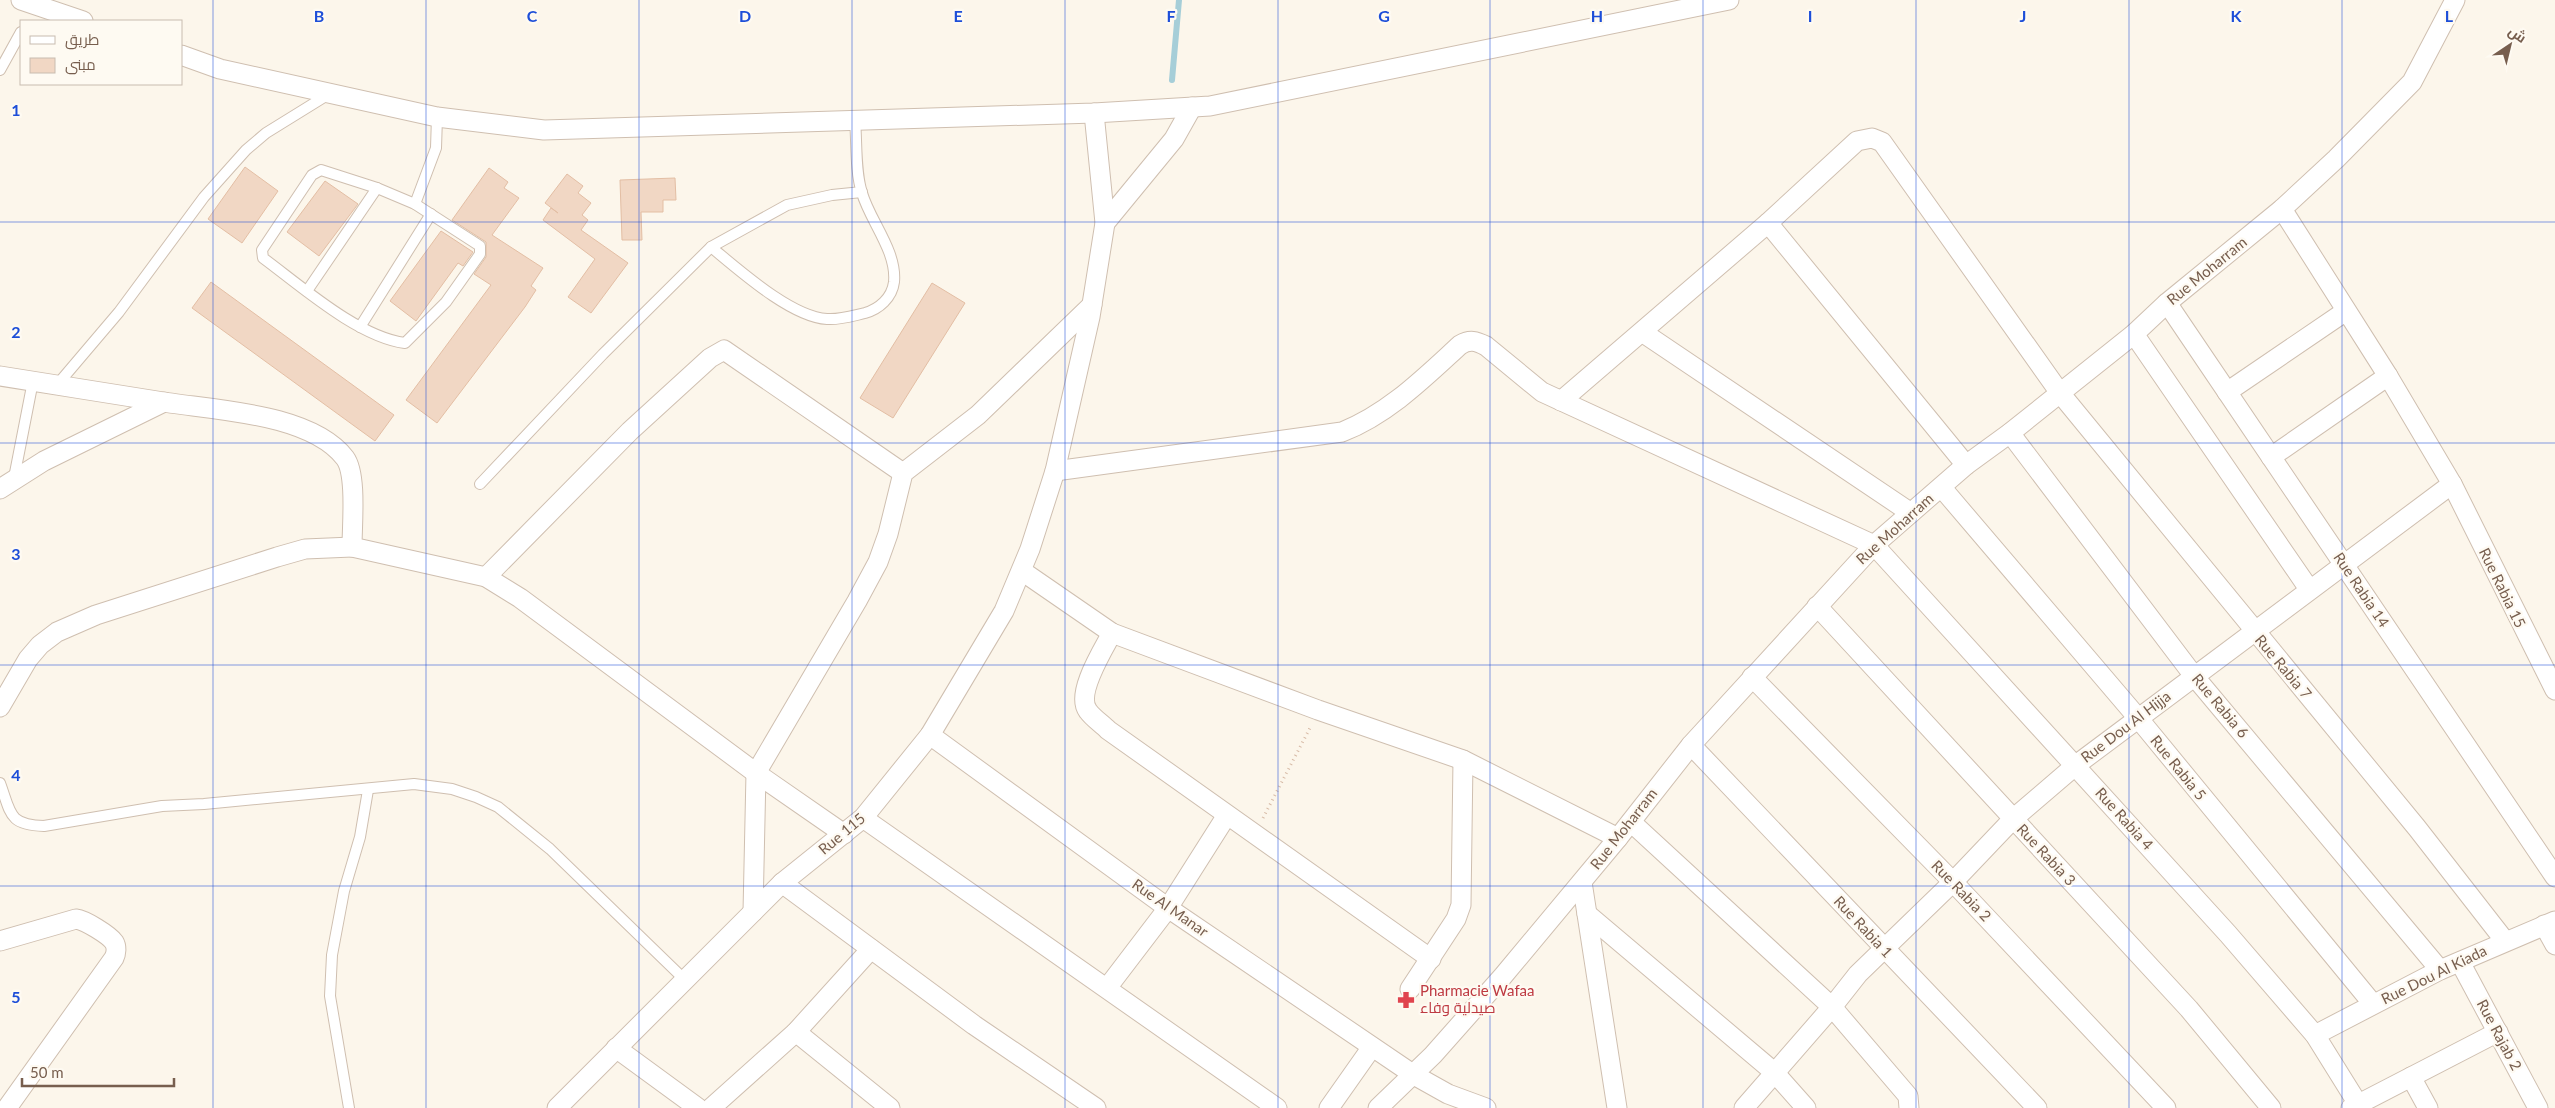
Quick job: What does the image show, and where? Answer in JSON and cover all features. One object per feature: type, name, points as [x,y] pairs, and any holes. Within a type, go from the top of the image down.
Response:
[{"type":"street","points":[[22,0],[80,20]]},
{"type":"street","points":[[182,55],[220,69],[437,117],[544,130],[1094,113],[1210,106],[1729,0]]},
{"type":"street","name":"Rue Moharram","points":[[1378,1108],[1414,1075],[1503,976],[1618,838],[1692,745],[1874,545],[1942,488],[1966,465],[2010,433],[2134,334],[2167,303],[2282,210],[2336,159],[2412,82],[2456,0]]},
{"type":"street","points":[[1106,223],[1174,139],[1192,107]]},
{"type":"street","points":[[1094,113],[1106,223]]},
{"type":"street","name":"Rue Rabia 7","points":[[1768,223],[1857,141],[1872,138],[1882,142],[2060,393],[2254,632],[2417,828],[2505,941]]},
{"type":"street","name":"Rue Rabia 15","points":[[2282,210],[2388,376],[2452,484],[2555,690]]},
{"type":"street","name":"Rue 115","points":[[557,1108],[782,883],[863,818],[930,735],[1004,611],[1022,571],[1055,471],[1092,305],[1106,223]]},
{"type":"street","points":[[1561,401],[1768,223],[1966,465]]},
{"type":"street","name":"Rue Rabia 14","points":[[2167,303],[2555,877]]},
{"type":"street","points":[[753,912],[756,773],[878,562],[888,534],[903,473],[978,415],[1092,305]]},
{"type":"street","points":[[2227,392],[2346,310]]},
{"type":"street","points":[[1642,332],[1911,513]]},
{"type":"street","points":[[2134,334],[2309,589]]},
{"type":"street","points":[[1055,471],[1342,432],[1371,418],[1390,406],[1467,341],[1486,346],[1542,392],[1874,545]]},
{"type":"street","points":[[486,577],[630,431],[710,358],[724,350],[903,473]]},
{"type":"street","points":[[0,376],[164,402],[242,412],[287,423],[319,438],[338,451],[350,468],[352,547]]},
{"type":"street","points":[[2271,457],[2388,376]]},
{"type":"street","points":[[7,484],[44,461],[164,402]]},
{"type":"street","name":"Rue Rabia 6","points":[[2010,433],[2194,676],[2440,970]]},
{"type":"street","name":"Rue Dou Al Hijja","points":[[1744,1108],[1882,948],[1953,882],[2013,819],[2076,765],[2343,563],[2452,484]]},
{"type":"street","name":"Rue Rabia 5","points":[[1942,488],[2138,718],[2373,1004]]},
{"type":"street","name":"Rue Rabia 4","points":[[1874,545],[2076,765],[2315,1034],[2354,1106]]},
{"type":"street","points":[[0,707],[28,659],[40,644],[57,632],[96,615],[277,557],[305,549],[352,547],[486,577],[520,598],[756,773],[844,834]]},
{"type":"street","points":[[1022,571],[1112,633],[1318,710],[1463,760],[1618,838]]},
{"type":"street","name":"Rue Rabia 3","points":[[1817,606],[2189,1009],[2271,1108]]},
{"type":"street","points":[[1112,633],[1090,678],[1084,698],[1088,711],[1108,730],[1431,959]]},
{"type":"street","name":"Rue Rabia 2","points":[[1752,677],[1953,882],[2166,1108]]},
{"type":"street","name":"Rue Al Manar","points":[[930,735],[1168,908],[1450,1101],[1486,1108]]},
{"type":"street","name":"Rue Rabia 1","points":[[1692,745],[1882,948],[2037,1108]]},
{"type":"street","points":[[1410,989],[1431,959],[1461,906],[1463,760]]},
{"type":"street","points":[[1108,988],[1168,908],[1228,815]]},
{"type":"street","points":[[863,818],[1108,988],[1276,1108]]},
{"type":"street","points":[[1631,822],[1832,1007],[1908,1096],[1909,1108]]},
{"type":"street","points":[[1582,882],[1617,1108]]},
{"type":"street","points":[[782,883],[974,1025],[1096,1108]]},
{"type":"street","points":[[1587,914],[1774,1072],[1806,1108]]},
{"type":"street","points":[[0,941],[76,919],[84,920],[107,936],[114,942],[116,949],[114,958],[7,1108]]},
{"type":"street","points":[[2549,923],[2555,945]]},
{"type":"street","name":"Rue Dou Al Kiada","points":[[2315,1034],[2440,970],[2549,923]]},
{"type":"street","points":[[711,1108],[796,1032],[871,949]]},
{"type":"street","name":"Rue Rajab 2","points":[[2460,962],[2538,1108]]},
{"type":"street","points":[[796,1032],[890,1108]]},
{"type":"street","points":[[2354,1106],[2498,1032]]},
{"type":"street","points":[[616,1048],[698,1108]]},
{"type":"street","points":[[1330,1108],[1372,1048]]},
{"type":"street","points":[[2411,1077],[2428,1108]]},
{"type":"lane","points":[[0,70],[20,34]]},
{"type":"lane","points":[[57,385],[120,312],[204,197],[246,150],[266,133],[329,94]]},
{"type":"lane","points":[[415,204],[436,148],[437,117]]},
{"type":"lane","points":[[711,248],[760,287],[807,314],[826,319],[836,319],[876,310],[888,297],[894,282],[892,261],[859,193],[853,120]]},
{"type":"lane","points":[[321,170],[377,188],[415,204],[475,241],[480,246],[480,254],[446,302],[405,343],[394,342],[360,327],[307,291],[263,258],[261,254],[312,175],[321,170]]},
{"type":"lane","points":[[307,291],[377,188]]},
{"type":"lane","points":[[480,484],[603,354],[711,248],[787,205],[832,195],[859,193]]},
{"type":"lane","points":[[360,327],[431,214]]},
{"type":"lane","points":[[7,484],[32,381]]},
{"type":"lane","points":[[0,783],[10,812],[17,820],[24,825],[44,826],[162,806],[204,804],[314,792],[368,790],[414,784],[452,789],[498,807],[550,849],[685,980]]},
{"type":"lane","points":[[349,1108],[330,996],[332,955],[344,891],[360,838],[368,790]]},
{"type":"path","points":[[1255,834],[1318,710]]},
{"type":"building","points":[[245,167],[278,191],[242,243],[208,219]]},
{"type":"building","points":[[489,168],[508,182],[504,188],[519,198],[492,235],[543,268],[531,286],[536,290],[525,307],[437,423],[406,400],[491,285],[474,274],[486,257],[486,242],[452,220]]},
{"type":"building","points":[[567,174],[583,186],[578,193],[591,203],[582,215],[588,220],[581,230],[628,263],[591,313],[568,297],[595,259],[543,220],[551,208],[558,213],[545,203]]},
{"type":"building","points":[[675,178],[676,200],[663,200],[663,212],[641,212],[642,240],[622,240],[620,180]]},
{"type":"building","points":[[325,181],[358,204],[319,256],[287,232]]},
{"type":"building","points":[[441,231],[473,252],[463,266],[458,263],[416,321],[390,301]]},
{"type":"building","points":[[211,282],[394,415],[375,441],[192,308]]},
{"type":"building","points":[[932,283],[965,303],[893,418],[860,398]]},
{"type":"waterway","points":[[1172,80],[1179,0]]},
{"type":"place","name":"Pharmacie Wafaa صيدلية وفاء","points":[[1406,1000]]}]
